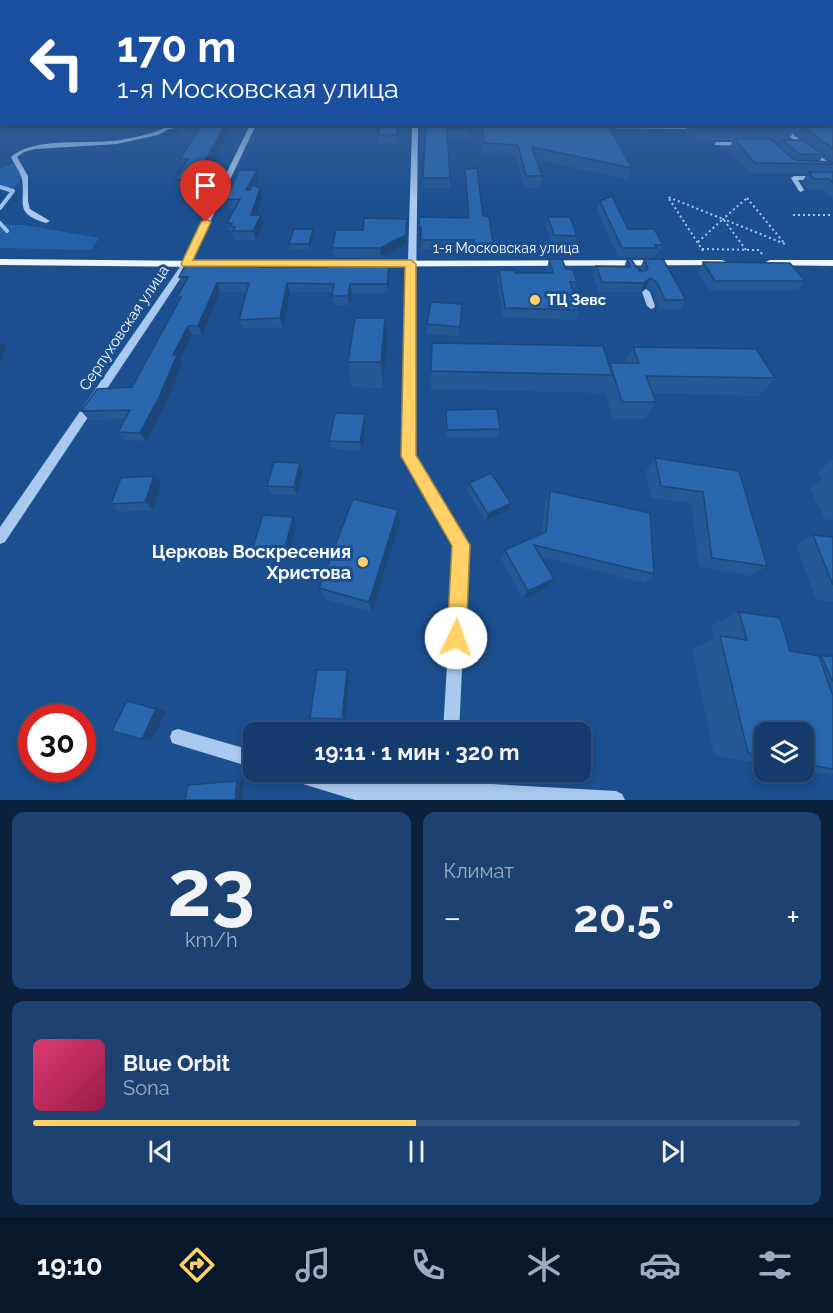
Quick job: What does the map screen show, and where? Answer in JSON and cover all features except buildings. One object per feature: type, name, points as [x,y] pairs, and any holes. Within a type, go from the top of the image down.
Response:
[{"type":"main road","points":[[761,259],[833,263]]},
{"type":"main road","name":"1-я Московская улица","points":[[0,262],[735,263]]},
{"type":"street","points":[[46,221],[30,215],[26,209],[23,192],[25,178],[14,157],[19,153],[39,146],[117,142],[156,134],[168,127],[178,126]]},
{"type":"street","name":"Серпуховская улица","points":[[0,538],[186,264],[252,126]]},
{"type":"street","points":[[415,126],[408,456],[461,545],[452,722]]},
{"type":"street","points":[[765,127],[774,126]]},
{"type":"street","points":[[778,126],[832,168]]},
{"type":"street","points":[[783,126],[792,127]]},
{"type":"street","points":[[590,127],[707,127]]},
{"type":"street","points":[[246,139],[258,138]]},
{"type":"street","points":[[717,144],[748,144]]},
{"type":"street","points":[[790,144],[802,144]]},
{"type":"street","points":[[822,168],[832,168]]},
{"type":"street","points":[[801,190],[794,178],[833,178]]},
{"type":"street","points":[[631,263],[638,276]]},
{"type":"street","points":[[645,292],[651,306]]},
{"type":"street","points":[[178,737],[243,757]]},
{"type":"street","points":[[326,782],[358,792],[448,790],[490,796],[616,800]]},
{"type":"street","points":[[448,782],[448,790]]},
{"type":"path","points":[[698,242],[723,219],[747,198],[785,244],[744,227],[723,219],[669,197],[703,250],[759,250],[761,259]]},
{"type":"path","points":[[793,215],[833,214]]},
{"type":"path","points":[[723,219],[746,250]]},
{"type":"shaded area","points":[[15,162],[22,177],[13,191],[0,187],[0,169]]},
{"type":"shaded area","points":[[0,225],[25,225],[99,238],[91,250],[0,248]]},
{"type":"waterway","points":[[0,187],[13,191],[0,208]]},
{"type":"waterway","points":[[0,223],[7,231]]},
{"type":"place","name":"ТЦ Зевс","points":[[535,300]]},
{"type":"place","name":"Церковь Воскресения Христова","points":[[363,562]]},
{"type":"route","points":[[206,222],[186,264],[411,264],[408,456],[461,545],[456,638]]}]
